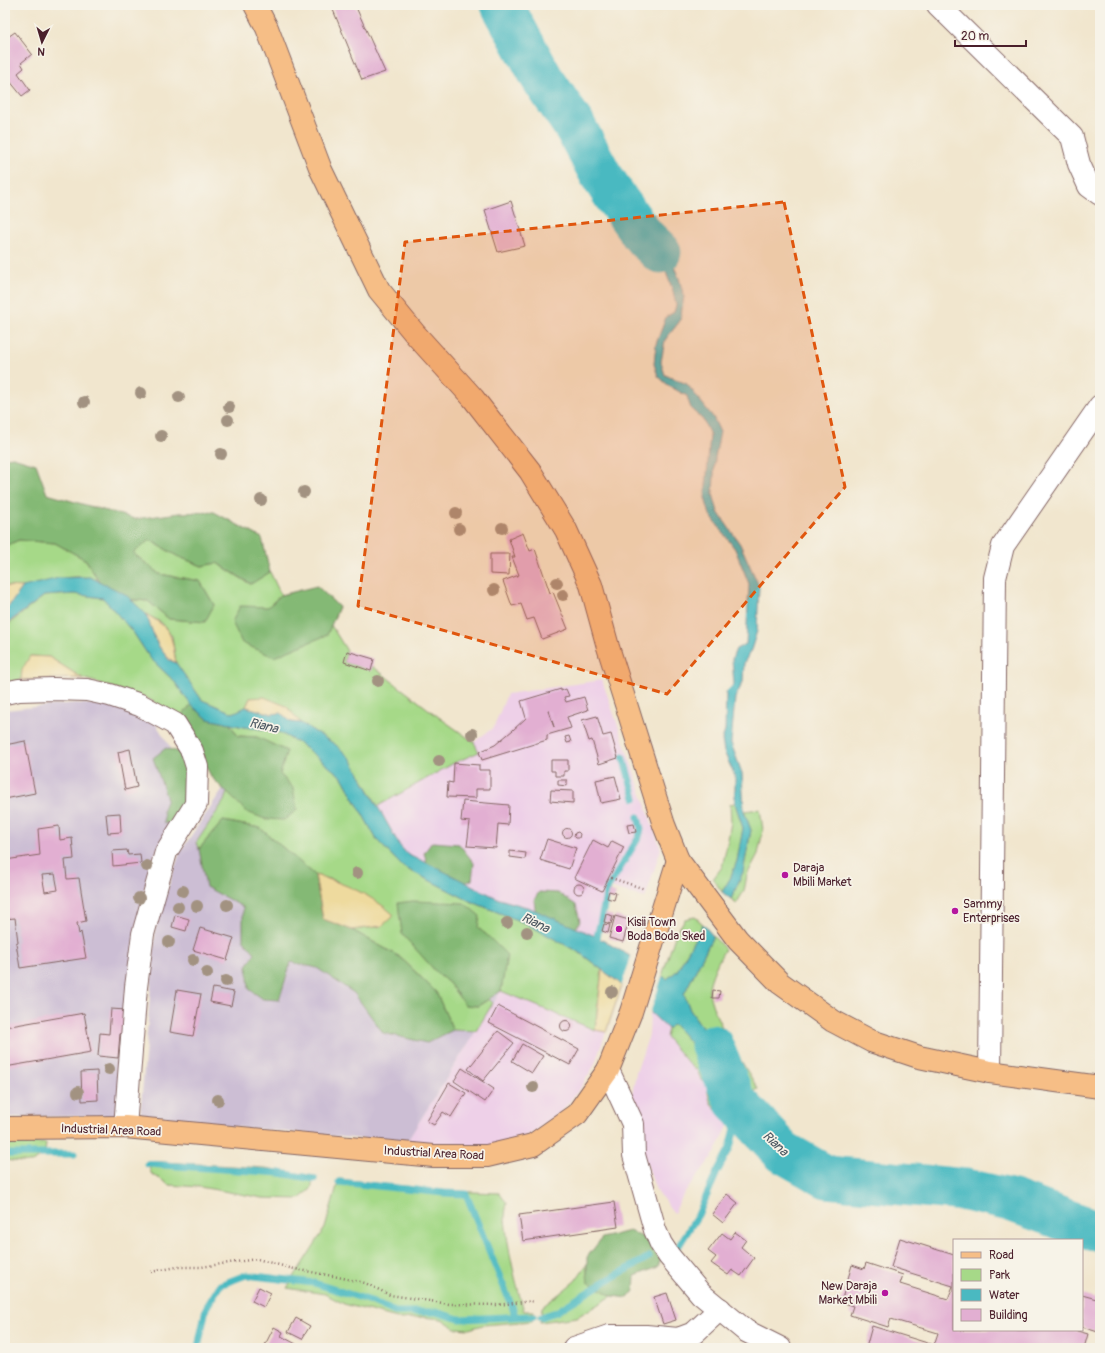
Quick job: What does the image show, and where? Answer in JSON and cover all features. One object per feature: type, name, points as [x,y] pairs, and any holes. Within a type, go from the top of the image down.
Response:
[{"type":"main road","points":[[255,5],[266,28],[322,170],[380,290],[416,335],[473,398],[530,471],[566,530],[591,585],[608,647],[664,825],[678,860],[738,940],[780,983],[833,1021],[871,1041],[919,1057],[990,1072],[1100,1087]]},
{"type":"main road","name":"Industrial Area Road","points":[[5,1128],[125,1127],[434,1156],[487,1156],[533,1145],[577,1114],[608,1070],[631,1012],[678,860]]},
{"type":"street","points":[[938,5],[1072,138],[1079,164],[1089,186],[1100,194]]},
{"type":"street","points":[[990,1072],[995,578],[1003,546],[1100,406]]},
{"type":"street","points":[[5,693],[19,690],[87,690],[110,695],[140,705],[175,724],[192,751],[198,767],[196,804],[166,852],[143,934],[136,987],[125,1127]]},
{"type":"street","points":[[608,1070],[633,1124],[634,1155],[655,1230],[661,1244],[669,1256],[702,1294],[746,1331],[780,1348]]},
{"type":"street","points":[[574,1348],[609,1336],[646,1336],[678,1339],[694,1333],[720,1309]]},
{"type":"path","points":[[611,878],[667,896]]},
{"type":"path","points":[[151,1272],[177,1266],[201,1267],[257,1259],[290,1268],[365,1283],[390,1295],[449,1304],[496,1305],[534,1301]]},
{"type":"highlighted area","points":[[784,202],[845,487],[667,694],[358,606],[405,242]]},
{"type":"shaded area","points":[[602,680],[661,849],[645,898],[607,886],[595,936],[530,908],[499,899],[408,855],[400,846],[378,806],[454,763],[479,752],[474,742],[494,727],[507,694]]},
{"type":"shaded area","points":[[75,703],[119,706],[156,724],[182,766],[183,801],[150,864],[136,929],[116,1116],[5,1117],[5,710]]},
{"type":"shaded area","points":[[224,787],[342,868],[501,991],[406,1143],[140,1118],[156,924],[180,852]]},
{"type":"shaded area","points":[[501,991],[595,1030],[606,1032],[594,1066],[579,1090],[560,1113],[531,1134],[502,1146],[456,1148],[406,1143]]},
{"type":"shaded area","points":[[650,1012],[668,1029],[666,1037],[690,1065],[697,1070],[701,1079],[708,1086],[707,1094],[715,1110],[730,1122],[715,1153],[683,1195],[674,1213],[656,1190],[643,1153],[639,1109],[632,1094],[636,1073],[649,1035]]},
{"type":"green space","points":[[13,457],[36,464],[47,494],[135,519],[179,513],[214,512],[262,538],[270,572],[251,584],[217,563],[202,566],[177,556],[150,540],[133,553],[159,574],[200,581],[214,605],[205,622],[169,619],[148,601],[126,599],[101,584],[86,560],[55,543],[19,540],[5,546],[5,458]]},
{"type":"green space","points":[[19,540],[55,543],[86,560],[97,581],[88,578],[70,577],[24,587],[5,586],[5,546]]},
{"type":"green space","points":[[150,540],[177,556],[202,566],[217,563],[250,584],[270,572],[281,595],[268,607],[232,622],[321,609],[347,651],[344,662],[371,670],[372,666],[474,742],[479,752],[454,763],[378,806],[351,759],[336,745],[301,723],[286,706],[250,698],[246,707],[233,713],[202,700],[176,663],[172,636],[162,623],[146,614],[132,600],[148,601],[169,619],[204,622],[214,605],[200,581],[159,574],[133,553]]},
{"type":"green space","points":[[317,586],[339,607],[327,635],[274,657],[242,643],[232,622],[240,606],[268,607],[281,595]]},
{"type":"green space","points":[[74,594],[103,598],[133,632],[150,658],[174,681],[191,705],[180,717],[147,698],[82,678],[49,657],[30,656],[21,680],[5,682],[5,627],[44,596]]},
{"type":"green space","points":[[191,705],[208,719],[230,724],[238,736],[257,737],[287,751],[280,774],[293,788],[297,810],[284,820],[265,819],[247,812],[212,778],[180,717]]},
{"type":"green space","points":[[230,724],[277,731],[302,745],[342,777],[377,840],[403,867],[470,901],[527,924],[580,953],[602,970],[595,1030],[501,991],[506,955],[478,928],[418,951],[438,974],[449,983],[465,1005],[478,1006],[489,999],[493,1003],[476,1031],[453,1030],[436,992],[400,957],[352,930],[382,926],[337,881],[315,875],[260,828],[223,821],[199,849],[196,843],[224,801],[228,789],[293,788],[280,774],[257,737],[238,736]]},
{"type":"green space","points":[[166,748],[191,756],[200,765],[181,819],[169,824],[164,823],[163,809],[167,799],[153,758]]},
{"type":"green space","points":[[735,803],[743,828],[742,835],[737,861],[731,877],[722,892],[713,879],[722,867],[731,822],[730,804]]},
{"type":"green space","points":[[760,809],[763,830],[758,854],[747,875],[744,891],[736,904],[731,899],[743,872],[751,830],[744,811]]},
{"type":"green space","points":[[223,821],[260,828],[315,875],[323,919],[352,930],[400,957],[436,992],[453,1030],[427,1043],[383,1033],[354,993],[317,968],[291,962],[279,1000],[263,999],[249,989],[247,966],[255,953],[243,939],[243,907],[206,887],[199,849]]},
{"type":"green space","points":[[432,842],[459,844],[474,863],[472,880],[455,887],[431,876],[424,853]]},
{"type":"green space","points":[[539,892],[558,893],[576,905],[580,921],[574,932],[536,916],[534,900]]},
{"type":"green space","points":[[413,901],[464,903],[480,916],[478,928],[507,955],[501,991],[478,1006],[465,1005],[449,983],[438,974],[402,934],[398,903]]},
{"type":"green space","points":[[695,917],[703,924],[677,971],[667,979],[662,976],[676,933],[685,919]]},
{"type":"green space","points":[[713,936],[725,949],[709,985],[711,999],[721,1025],[758,1089],[746,1096],[721,1054],[690,1010],[684,994]]},
{"type":"green space","points":[[673,1023],[692,1044],[738,1115],[730,1122],[721,1115],[711,1103],[708,1093],[708,1086],[701,1079],[697,1070],[690,1065],[666,1037],[668,1029]]},
{"type":"green space","points":[[5,1143],[46,1143],[45,1154],[31,1163],[5,1160]]},
{"type":"green space","points":[[147,1161],[265,1168],[314,1176],[311,1189],[299,1199],[263,1198],[200,1187],[169,1185],[151,1173]]},
{"type":"green space","points":[[339,1179],[446,1191],[499,1193],[507,1203],[505,1216],[506,1229],[518,1289],[524,1311],[534,1311],[532,1321],[483,1325],[469,1329],[455,1328],[442,1319],[423,1317],[401,1319],[344,1304],[325,1294],[287,1288],[325,1228]]},
{"type":"green space","points":[[629,1231],[647,1239],[660,1260],[658,1267],[635,1276],[634,1291],[628,1298],[612,1296],[588,1282],[587,1257],[602,1238]]},
{"type":"green space","points":[[587,1264],[587,1274],[604,1291],[612,1296],[577,1317],[540,1322],[542,1307],[575,1281]]},
{"type":"sand","points":[[5,586],[23,587],[9,606],[5,608]]},
{"type":"sand","points":[[146,614],[166,629],[173,645],[176,663],[164,654],[156,642]]},
{"type":"sand","points":[[30,656],[49,657],[82,678],[21,680],[22,670]]},
{"type":"sand","points":[[264,697],[286,706],[301,723],[291,722],[281,713],[272,714],[246,707],[250,698]]},
{"type":"sand","points":[[315,875],[357,890],[376,901],[394,915],[382,926],[352,930],[323,919]]},
{"type":"sand","points":[[602,970],[622,985],[606,1032],[595,1030]]},
{"type":"water","points":[[622,208],[633,216],[670,257],[679,278],[684,297],[680,321],[665,340],[661,362],[665,375],[687,384],[713,417],[720,432],[715,458],[713,494],[718,512],[740,544],[759,586],[757,631],[751,650],[744,663],[743,682],[735,698],[731,743],[742,773],[744,811],[751,830],[743,872],[731,899],[722,892],[731,877],[737,861],[743,828],[735,803],[735,776],[724,752],[722,740],[725,731],[726,692],[734,684],[732,659],[736,649],[746,644],[749,584],[735,549],[710,515],[705,498],[710,435],[703,420],[691,409],[687,396],[669,386],[658,376],[654,364],[656,344],[666,317],[674,312],[676,305],[664,261],[643,241]]},
{"type":"water","points":[[90,577],[125,594],[146,614],[157,644],[169,660],[176,663],[202,700],[233,713],[246,707],[272,714],[281,713],[291,722],[301,723],[336,745],[351,759],[400,846],[408,855],[499,899],[530,908],[595,936],[667,979],[677,971],[703,924],[713,936],[684,994],[690,1010],[721,1054],[746,1096],[731,1103],[712,1072],[690,1042],[673,1024],[668,1029],[617,981],[580,953],[527,924],[470,901],[403,867],[377,840],[342,777],[302,745],[277,731],[244,727],[208,719],[191,705],[174,681],[150,658],[133,632],[103,598],[74,594],[44,596],[5,625],[5,608],[9,606],[23,587],[59,578]]},
{"type":"pier","points":[[632,954],[663,974],[650,1014],[621,987]]},
{"type":"building","points":[[331,5],[355,5],[385,72],[362,80]]},
{"type":"building","points":[[15,32],[32,54],[21,63],[24,68],[18,73],[30,90],[22,96],[9,80],[5,83],[5,39]]},
{"type":"building","points":[[511,201],[525,246],[498,252],[485,210]]},
{"type":"building","points":[[523,533],[530,551],[535,549],[550,593],[553,592],[568,629],[542,639],[534,618],[527,620],[521,604],[512,606],[503,581],[519,575],[512,557],[515,557],[509,539]]},
{"type":"building","points":[[490,554],[510,554],[509,575],[490,574]]},
{"type":"building","points":[[347,651],[374,659],[371,671],[344,662]]},
{"type":"building","points":[[561,689],[561,691],[566,689],[569,696],[564,697],[566,702],[584,697],[588,710],[567,717],[571,728],[547,735],[547,740],[482,760],[479,752],[495,745],[526,718],[521,701]]},
{"type":"building","points":[[597,716],[603,736],[611,734],[618,758],[599,764],[592,740],[589,741],[582,720]]},
{"type":"building","points":[[569,736],[571,742],[567,743],[565,737]]},
{"type":"building","points":[[25,741],[35,793],[5,799],[5,745]]},
{"type":"building","points":[[130,749],[137,787],[125,790],[118,752]]},
{"type":"building","points":[[551,760],[568,760],[568,771],[564,771],[564,776],[555,776],[555,771],[551,771]]},
{"type":"building","points":[[454,763],[479,765],[479,770],[490,770],[490,789],[476,789],[476,798],[447,797],[448,782],[453,783]]},
{"type":"building","points":[[615,776],[621,799],[601,803],[596,780]]},
{"type":"building","points":[[558,780],[567,780],[567,786],[558,785]]},
{"type":"building","points":[[551,790],[573,791],[573,803],[550,801]]},
{"type":"building","points":[[463,801],[509,805],[508,825],[498,824],[496,848],[467,846],[470,822],[461,821]]},
{"type":"building","points":[[120,813],[121,832],[108,833],[106,814]]},
{"type":"building","points":[[634,824],[636,832],[629,833],[627,825]]},
{"type":"building","points":[[59,826],[60,840],[72,838],[74,859],[65,860],[67,879],[79,878],[86,921],[77,923],[79,934],[81,932],[86,958],[20,968],[16,943],[18,942],[15,918],[5,919],[5,860],[40,855],[38,829]],"holes":[[[55,874],[58,890],[45,892],[42,875]]]},
{"type":"building","points":[[567,828],[572,833],[567,838],[562,833]]},
{"type":"building","points":[[578,832],[580,834],[579,838],[576,838],[574,836],[575,833]]},
{"type":"building","points":[[547,839],[576,848],[569,869],[540,860]]},
{"type":"building","points":[[593,840],[608,848],[612,841],[624,847],[602,891],[574,878]]},
{"type":"building","points":[[127,850],[128,855],[140,854],[141,863],[113,866],[112,851]]},
{"type":"building","points":[[510,851],[526,853],[525,859],[510,857]]},
{"type":"building","points":[[577,884],[581,884],[584,889],[581,894],[577,894],[574,891],[574,887]]},
{"type":"building","points":[[609,891],[616,893],[614,900],[607,898]]},
{"type":"building","points":[[606,914],[613,916],[611,924],[604,922]]},
{"type":"building","points":[[175,915],[189,919],[186,931],[172,927]]},
{"type":"building","name":"Kisii Town Boda Boda Sked","points":[[615,916],[629,920],[623,942],[609,938]]},
{"type":"building","points":[[604,924],[610,925],[608,933],[602,931]]},
{"type":"building","points":[[200,928],[234,938],[227,960],[193,950]]},
{"type":"building","points":[[213,988],[234,992],[231,1006],[210,1002]]},
{"type":"building","points":[[177,990],[201,994],[193,1036],[170,1032]]},
{"type":"building","points":[[713,990],[720,991],[719,998],[712,998]]},
{"type":"building","points":[[498,1006],[579,1049],[570,1065],[489,1023]]},
{"type":"building","points":[[111,1009],[126,1010],[124,1035],[120,1034],[118,1058],[98,1056],[100,1033],[109,1034]]},
{"type":"building","points":[[84,1013],[91,1052],[5,1067],[5,1027]]},
{"type":"building","points":[[566,1020],[570,1022],[572,1026],[570,1030],[566,1032],[562,1030],[560,1026],[562,1022]]},
{"type":"building","points":[[498,1031],[514,1043],[483,1081],[468,1069]]},
{"type":"building","points":[[522,1044],[543,1056],[532,1073],[512,1061]]},
{"type":"building","points":[[462,1068],[494,1089],[485,1102],[454,1081]]},
{"type":"building","points":[[97,1071],[98,1100],[82,1101],[81,1072]]},
{"type":"building","points":[[449,1083],[466,1093],[451,1117],[443,1112],[434,1125],[427,1121]]},
{"type":"building","points":[[5,1167],[7,1167],[6,1179],[5,1179]]},
{"type":"building","points":[[727,1194],[738,1203],[723,1223],[712,1214]]},
{"type":"building","points":[[614,1202],[618,1227],[523,1241],[519,1215]]},
{"type":"building","points":[[735,1232],[746,1240],[741,1247],[754,1258],[741,1276],[732,1270],[728,1275],[711,1263],[716,1257],[708,1251],[722,1233],[730,1239]]},
{"type":"building","name":"New Daraja Market Mbili","points":[[900,1238],[953,1255],[953,1286],[891,1267]]},
{"type":"building","name":"New Daraja Market Mbili","points":[[866,1263],[903,1275],[900,1284],[948,1299],[953,1286],[953,1331],[1078,1331],[1088,1334],[1084,1348],[866,1348],[872,1326],[934,1345],[938,1333],[891,1319],[888,1327],[850,1315],[853,1306],[841,1302],[852,1265],[864,1269]]},
{"type":"building","points":[[259,1287],[271,1293],[264,1307],[252,1301]]},
{"type":"building","points":[[667,1293],[676,1320],[663,1324],[654,1297]]},
{"type":"building","points":[[1083,1295],[1100,1300],[1100,1326],[1098,1332],[1083,1327]]},
{"type":"building","points":[[296,1318],[310,1326],[302,1339],[288,1332]]},
{"type":"building","points":[[274,1327],[283,1332],[281,1336],[296,1344],[293,1348],[264,1347]]},
{"type":"waterway","points":[[502,5],[542,78],[575,127],[601,175],[644,237],[660,252]]},
{"type":"waterway","points":[[623,757],[635,798]]},
{"type":"waterway","points":[[595,946],[608,888],[639,837],[641,829],[638,817]]},
{"type":"waterway","name":"Riana","points":[[712,1046],[735,1101],[783,1152],[827,1177],[966,1190],[1010,1200],[1090,1229],[1100,1231]]},
{"type":"waterway","points":[[678,1247],[698,1215],[717,1172],[730,1148],[736,1124],[746,1113]]},
{"type":"waterway","points":[[5,1154],[74,1154]]},
{"type":"waterway","points":[[148,1164],[280,1173],[314,1179]]},
{"type":"waterway","points":[[339,1182],[466,1194],[510,1302]]},
{"type":"waterway","points":[[541,1317],[556,1312],[606,1281],[649,1257]]},
{"type":"waterway","points":[[198,1348],[206,1308],[220,1285],[246,1275],[314,1283],[371,1301],[395,1312],[436,1312],[459,1319],[533,1316]]},
{"type":"waterway","points":[[512,1306],[515,1316]]},
{"type":"place","name":"Daraja Mbili Market","points":[[785,875]]},
{"type":"place","name":"Sammy Enterprises","points":[[955,911]]},
{"type":"place","name":"Kisii Town Boda Boda Sked","points":[[619,929]]},
{"type":"place","name":"New Daraja Market Mbili","points":[[885,1293]]}]
